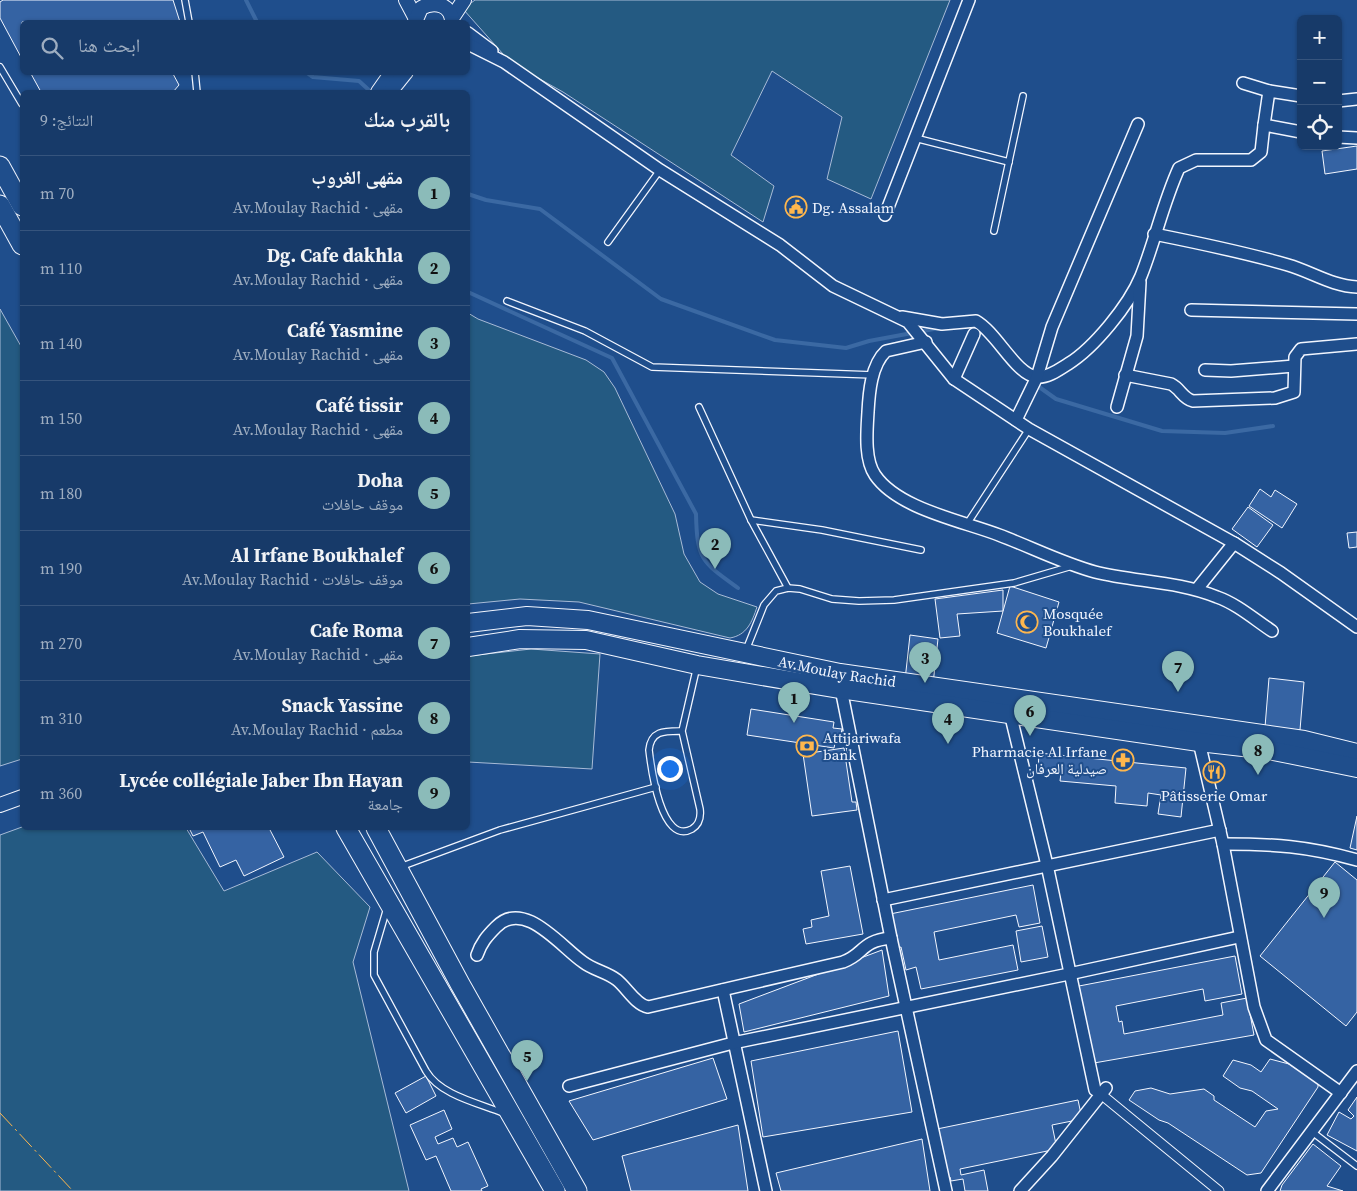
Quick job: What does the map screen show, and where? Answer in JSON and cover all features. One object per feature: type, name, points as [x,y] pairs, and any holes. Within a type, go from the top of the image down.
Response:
[{"type":"highway","points":[[0,166],[20,202]]},
{"type":"highway","points":[[0,205],[20,241]]},
{"type":"highway","points":[[347,830],[556,1191]]},
{"type":"highway","points":[[377,830],[396,868],[577,1191]]},
{"type":"main road","name":"Av.Moulay Rachid","points":[[470,623],[527,616],[588,620],[744,654],[840,681],[1010,713],[1199,742],[1269,750],[1357,768]]},
{"type":"main road","name":"Av.Moulay Rachid","points":[[470,648],[520,639],[564,638],[586,640],[697,665],[840,681],[1304,740],[1357,753]]},
{"type":"street","points":[[406,0],[415,20]]},
{"type":"street","points":[[452,20],[464,0]]},
{"type":"street","points":[[885,215],[969,0]]},
{"type":"street","points":[[415,20],[421,8],[432,1],[446,7],[452,20]]},
{"type":"street","points":[[470,34],[504,62],[660,170],[780,245],[833,286],[913,326],[954,380],[1029,429],[1234,543],[1281,573],[1357,628]]},
{"type":"street","points":[[470,45],[504,62]]},
{"type":"street","points":[[391,83],[402,75]]},
{"type":"street","points":[[1243,83],[1297,95]]},
{"type":"street","points":[[1117,407],[1137,336],[1140,278],[1154,234],[1179,168],[1196,160],[1251,160],[1261,152],[1269,90]]},
{"type":"street","points":[[1342,101],[1357,99]]},
{"type":"street","points":[[1016,420],[1037,377],[1052,328],[1138,124]]},
{"type":"street","points":[[1264,125],[1297,131]]},
{"type":"street","points":[[1342,137],[1357,138]]},
{"type":"street","points":[[1154,234],[1268,259],[1305,271],[1338,285],[1357,287]]},
{"type":"street","points":[[895,316],[942,324],[976,321],[991,332],[1026,373],[1037,377],[1056,371],[1082,356],[1108,326],[1140,278]]},
{"type":"street","points":[[1191,310],[1357,314]]},
{"type":"street","points":[[954,380],[974,334]]},
{"type":"street","points":[[924,340],[886,351],[876,365],[868,421],[870,464],[878,480],[910,503],[928,512],[967,524],[1074,566],[1197,590],[1220,598],[1272,632]]},
{"type":"street","points":[[1125,374],[1171,384],[1186,399],[1193,401],[1248,400],[1291,394],[1296,387],[1294,366],[1297,352],[1307,346],[1357,344]]},
{"type":"street","points":[[1204,370],[1239,371],[1294,366]]},
{"type":"street","points":[[1197,590],[1234,543]]},
{"type":"street","points":[[840,681],[883,900],[946,1191]]},
{"type":"street","points":[[1010,713],[1047,865],[1069,974],[1101,1091],[1219,1191]]},
{"type":"street","points":[[1199,742],[1223,844],[1239,937],[1254,1007],[1266,1040],[1341,1093]]},
{"type":"street","points":[[0,805],[20,798]]},
{"type":"street","points":[[883,900],[1220,830]]},
{"type":"street","points":[[1223,844],[1289,845],[1321,850],[1357,860]]},
{"type":"street","points":[[477,955],[480,944],[498,924],[518,917],[543,929],[589,966],[616,980],[646,1007],[843,962],[850,960],[871,941],[891,938]]},
{"type":"street","points":[[569,1086],[733,1043],[1239,937]]},
{"type":"street","points":[[723,990],[766,1191]]},
{"type":"street","points":[[1267,1191],[1357,1072]]},
{"type":"street","points":[[1020,1191],[1052,1156],[1101,1091]]},
{"type":"lane","points":[[185,0],[189,20]]},
{"type":"lane","points":[[0,67],[20,101]]},
{"type":"lane","points":[[195,75],[198,90]]},
{"type":"lane","points":[[994,231],[1023,96]]},
{"type":"lane","points":[[915,138],[1009,162]]},
{"type":"lane","points":[[608,242],[660,170]]},
{"type":"lane","points":[[507,302],[586,332],[652,367],[874,375]]},
{"type":"lane","points":[[699,407],[751,520],[788,588]]},
{"type":"lane","points":[[967,524],[1029,429]]},
{"type":"lane","points":[[751,520],[822,530],[921,550]]},
{"type":"lane","points":[[744,654],[764,605],[776,591],[788,588],[832,599],[859,601],[894,600],[1014,583],[1074,566]]},
{"type":"lane","points":[[682,731],[665,731],[652,736],[649,756],[663,814],[673,827],[686,831],[698,824],[700,809],[682,731],[697,665]]},
{"type":"lane","points":[[396,868],[500,830],[656,787]]},
{"type":"lane","points":[[389,903],[374,952],[374,975],[429,1077],[444,1089],[514,1117]]},
{"type":"lane","points":[[1312,1131],[1357,1166]]},
{"type":"shaded area","points":[[475,0],[950,0],[871,199],[827,179],[842,117],[772,71],[731,155],[774,186],[763,222],[563,92],[511,63],[463,9]]},
{"type":"shaded area","points":[[0,309],[20,344],[20,760],[0,766]]},
{"type":"shaded area","points":[[470,314],[478,319],[586,360],[604,372],[615,388],[675,514],[684,554],[700,582],[718,594],[757,607],[751,623],[745,631],[730,638],[579,602],[520,599],[470,604]]},
{"type":"shaded area","points":[[531,649],[600,654],[592,769],[470,762],[470,656]]},
{"type":"shaded area","points":[[20,828],[20,830],[187,830],[224,891],[317,852],[370,907],[353,962],[409,1191],[0,1191],[0,835]]},
{"type":"building","points":[[3,0],[173,0],[179,20],[20,20],[20,55],[0,18],[0,2]]},
{"type":"building","points":[[32,75],[174,75],[179,85],[175,90],[40,90]]},
{"type":"building","points":[[1357,146],[1357,169],[1325,174],[1322,151],[1342,150],[1342,148]]},
{"type":"building","points":[[1260,489],[1271,497],[1275,490],[1297,504],[1282,528],[1249,506]]},
{"type":"building","points":[[1248,507],[1273,525],[1257,547],[1232,529]]},
{"type":"building","points":[[1357,532],[1357,547],[1349,548],[1347,533]]},
{"type":"building","name":"Mosquée Boukhalef","points":[[1010,586],[1059,602],[1046,648],[997,633]]},
{"type":"building","points":[[1003,590],[1003,611],[957,614],[960,636],[940,638],[935,599]]},
{"type":"building","points":[[910,635],[938,639],[933,684],[905,680]]},
{"type":"building","points":[[1269,678],[1304,682],[1300,730],[1265,727]]},
{"type":"building","points":[[751,709],[834,722],[833,728],[842,729],[840,739],[836,739],[834,748],[747,735]]},
{"type":"building","points":[[844,748],[852,802],[856,802],[857,810],[812,816],[803,754]]},
{"type":"building","points":[[1039,753],[1186,768],[1181,817],[1158,814],[1161,795],[1148,793],[1147,806],[1115,803],[1116,786],[1060,781],[1061,773],[1038,770]]},
{"type":"building","points":[[1357,816],[1357,850],[1350,848]]},
{"type":"building","points":[[190,830],[270,830],[284,857],[244,876],[236,860],[220,867],[203,832],[193,836]]},
{"type":"building","points":[[1335,862],[1357,880],[1357,1012],[1346,1026],[1260,956]]},
{"type":"building","points":[[850,866],[863,934],[806,944],[803,929],[812,927],[811,920],[829,916],[821,871]]},
{"type":"building","points":[[1033,885],[1040,923],[1019,927],[1016,915],[934,932],[939,960],[1013,945],[1018,970],[921,989],[916,967],[906,970],[901,947],[897,948],[890,914]]},
{"type":"building","points":[[1042,926],[1048,957],[1021,962],[1016,931]]},
{"type":"building","points":[[882,950],[889,996],[744,1032],[739,1004]]},
{"type":"building","points":[[1235,956],[1242,994],[1205,1001],[1203,989],[1116,1006],[1119,1022],[1122,1021],[1124,1034],[1223,1015],[1221,1003],[1247,998],[1254,1035],[1094,1063],[1079,986]]},
{"type":"building","points":[[898,1031],[912,1112],[763,1137],[751,1061]]},
{"type":"building","points":[[713,1058],[727,1099],[593,1140],[569,1101]]},
{"type":"building","points":[[1270,1059],[1289,1064],[1318,1083],[1318,1087],[1261,1173],[1247,1175],[1168,1123],[1159,1120],[1129,1100],[1135,1091],[1151,1088],[1170,1094],[1204,1089],[1214,1096],[1214,1100],[1255,1127],[1266,1111],[1278,1109],[1252,1091],[1240,1088],[1223,1076],[1233,1060],[1251,1065],[1261,1072]]},
{"type":"building","points":[[426,1076],[436,1096],[406,1113],[395,1093]]},
{"type":"building","points":[[1357,1097],[1357,1151],[1327,1135],[1339,1112],[1351,1119],[1354,1116],[1348,1110]]},
{"type":"building","points":[[1078,1100],[1082,1119],[1052,1125],[1057,1149],[960,1169],[961,1175],[984,1170],[988,1191],[965,1191],[963,1179],[951,1181],[950,1177],[947,1178],[937,1129]]},
{"type":"building","points":[[444,1110],[452,1129],[435,1137],[438,1144],[453,1138],[457,1147],[468,1142],[488,1186],[481,1189],[482,1191],[451,1191],[436,1156],[426,1160],[410,1125]]},
{"type":"building","points":[[738,1125],[748,1191],[631,1191],[622,1156]]},
{"type":"building","points":[[922,1139],[930,1191],[781,1191],[776,1173]]},
{"type":"building","points":[[1313,1144],[1341,1166],[1327,1186],[1343,1191],[1280,1191],[1282,1185]]},
{"type":"waterway","points":[[246,0],[256,20]]},
{"type":"waterway","points":[[310,75],[313,77],[359,81],[369,90]]},
{"type":"waterway","points":[[470,195],[486,200],[540,209],[661,299],[775,340],[846,348],[869,341],[939,328]]},
{"type":"waterway","points":[[470,293],[612,358],[696,514],[700,551],[716,572],[738,588]]},
{"type":"waterway","points":[[1035,384],[1056,399],[1162,431],[1225,433],[1273,426]]},
{"type":"power","points":[[0,1113],[73,1191]]},
{"type":"place","name":"Dg. Assalam","points":[[796,207]]},
{"type":"place","name":"Dg. Cafe dakhla","points":[[715,569]]},
{"type":"place","name":"Mosquée Boukhalef","points":[[1027,622]]},
{"type":"place","name":"Café Yasmine","points":[[925,683]]},
{"type":"place","name":"Cafe Roma","points":[[1178,692]]},
{"type":"place","name":"مقهى الغروب","points":[[794,723]]},
{"type":"place","name":"Al Irfane Boukhalef","points":[[1030,736]]},
{"type":"place","name":"Café tissir","points":[[948,744]]},
{"type":"place","name":"Attijariwafa bank","points":[[807,746]]},
{"type":"place","name":"Pharmacie Al Irfane صيدلية العرفان","points":[[1123,760]]},
{"type":"place","name":"Pâtisserie Omar","points":[[1214,772]]},
{"type":"place","name":"Snack Yassine","points":[[1258,775]]},
{"type":"place","name":"Lycée collégiale Jaber Ibn Hayan","points":[[1324,918]]},
{"type":"place","name":"Doha","points":[[527,1081]]}]
